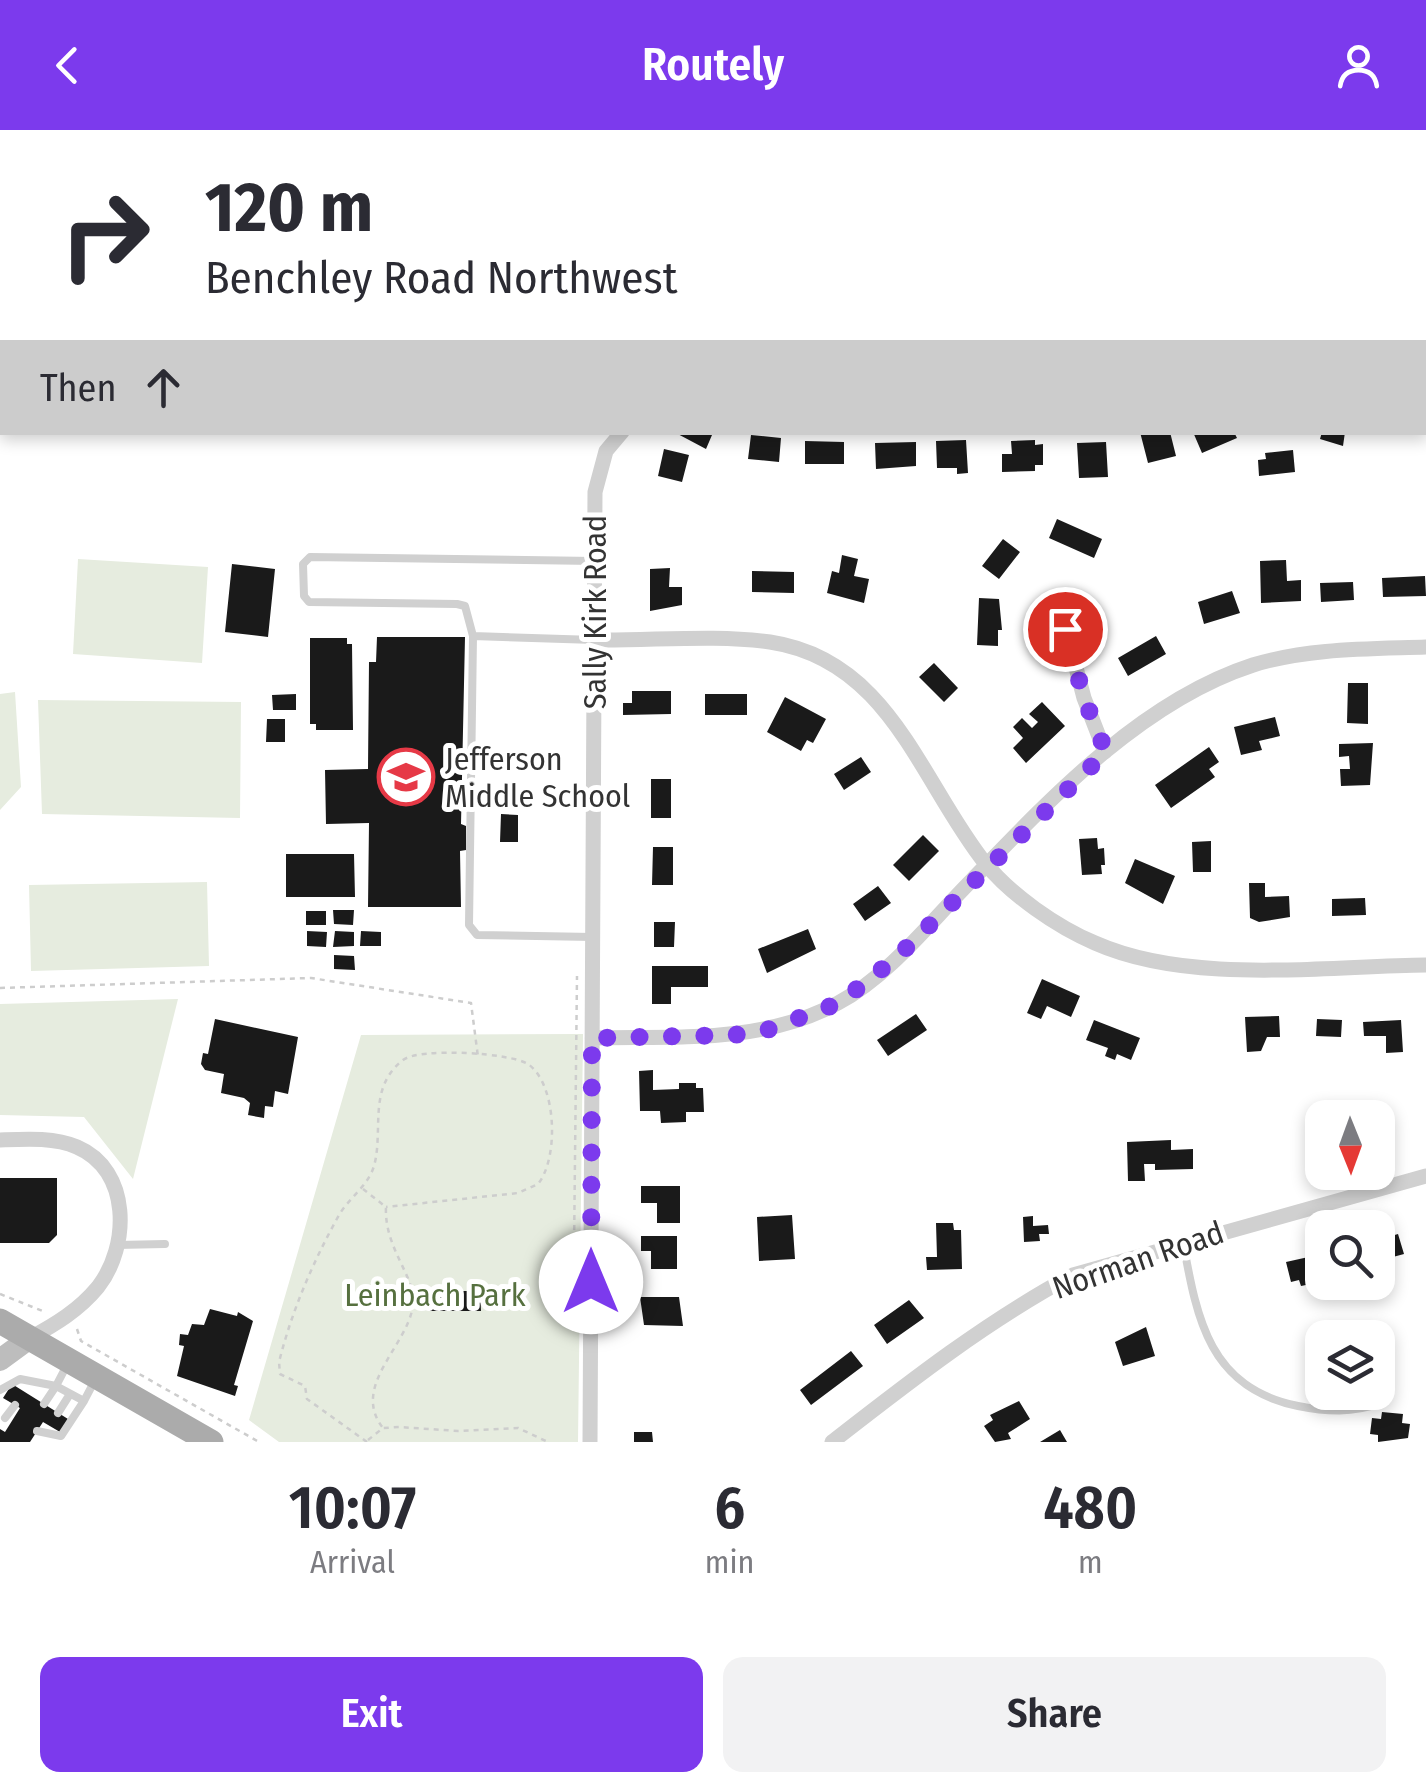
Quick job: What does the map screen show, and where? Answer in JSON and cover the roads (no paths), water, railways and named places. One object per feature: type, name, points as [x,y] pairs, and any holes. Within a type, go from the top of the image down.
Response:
[{"type":"main road","points":[[0,1321],[211,1442]]},
{"type":"street","name":"Sally Kirk Road","points":[[590,1442],[595,492],[606,451],[619,435]]},
{"type":"street","points":[[1060,608],[1084,698],[1106,752]]},
{"type":"street","points":[[596,640],[771,642],[828,661],[879,699],[986,864],[1048,918],[1094,943],[1142,960],[1198,968],[1426,965]]},
{"type":"street","points":[[592,1038],[734,1035],[767,1030],[839,1003],[896,958],[986,864],[1106,752],[1196,687],[1254,665],[1313,652],[1426,647]]},
{"type":"street","points":[[0,1140],[58,1141],[97,1160],[118,1197],[116,1245],[111,1265],[95,1291],[62,1321],[0,1360]]},
{"type":"street","name":"Norman Road","points":[[832,1442],[930,1365],[1031,1298],[1074,1275],[1426,1176]]},
{"type":"lane","points":[[593,937],[477,936],[469,925],[472,636],[465,606],[309,602],[304,596],[304,564],[310,557],[595,561]]},
{"type":"lane","points":[[472,636],[596,640]]},
{"type":"lane","points":[[1183,1242],[1200,1323],[1213,1352],[1251,1390],[1305,1406]]},
{"type":"lane","points":[[116,1245],[165,1244]]},
{"type":"lane","points":[[44,1404],[70,1360]]},
{"type":"lane","points":[[44,1430],[61,1436],[97,1376]]},
{"type":"lane","points":[[0,1390],[14,1380],[30,1380],[56,1386],[84,1401]]},
{"type":"lane","points":[[24,1391],[30,1380]]},
{"type":"lane","points":[[58,1412],[70,1394]]},
{"type":"lane","points":[[6,1418],[15,1405]]},
{"type":"lane","points":[[1317,1410],[1361,1410]]},
{"type":"place","name":"Jefferson Middle School","points":[[406,777]]},
{"type":"park label","name":"Leinbach Park","points":[[435,1295]]}]
